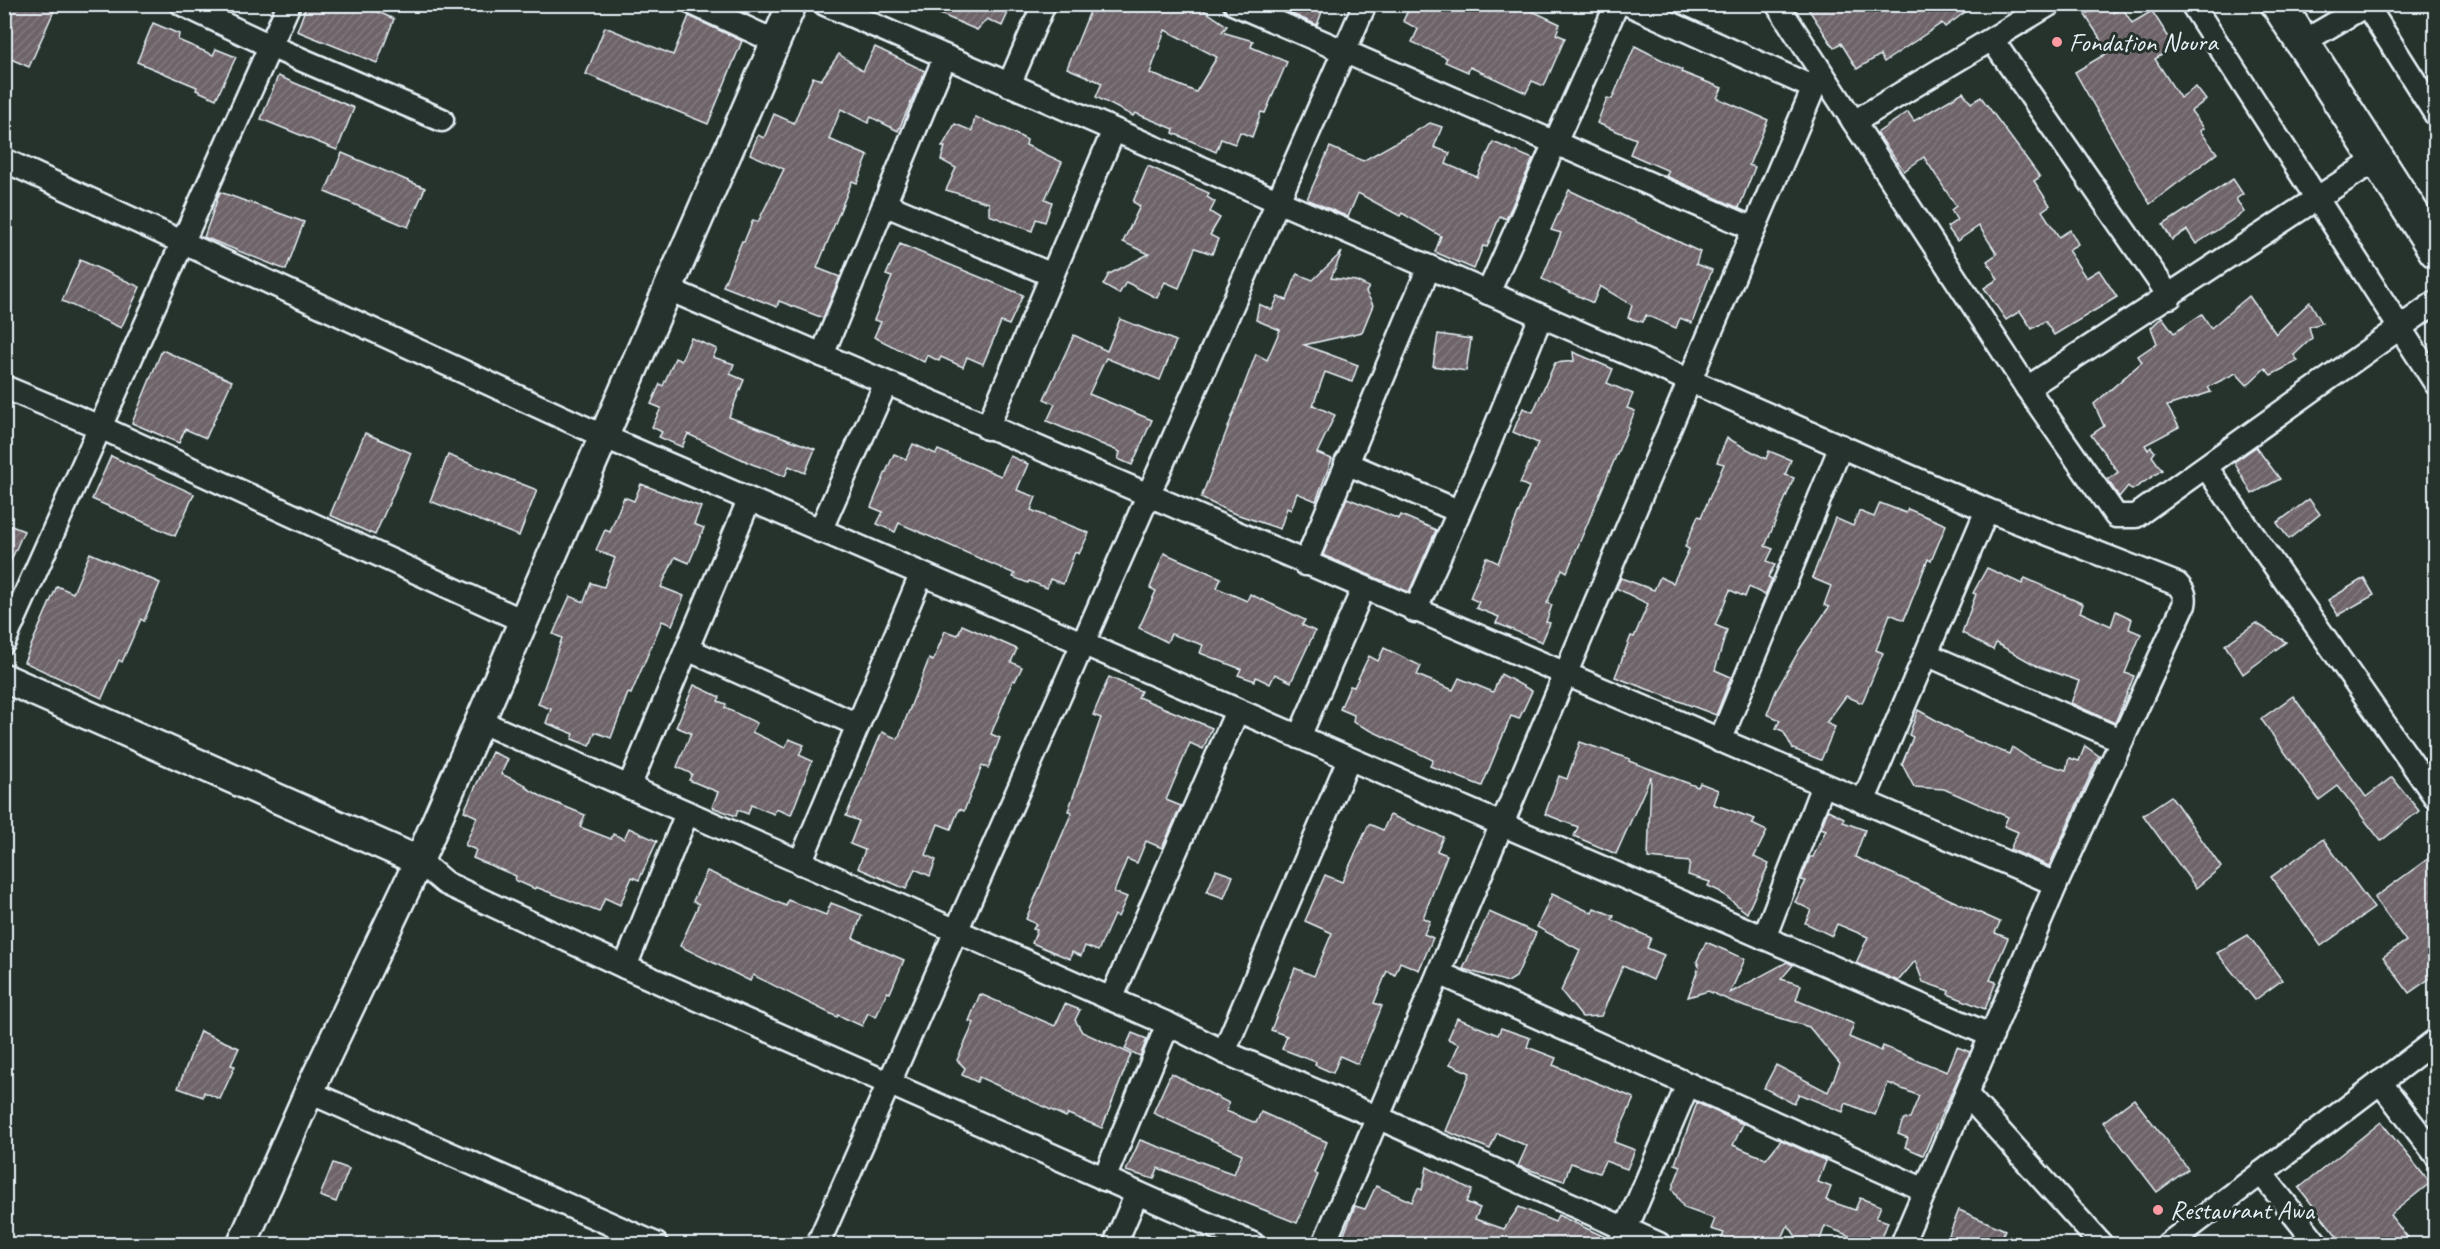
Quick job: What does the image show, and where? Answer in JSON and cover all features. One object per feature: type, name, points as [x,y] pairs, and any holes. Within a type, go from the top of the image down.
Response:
[{"type":"main road","points":[[2278,4],[2436,251]]},
{"type":"street","points":[[182,4],[270,46],[442,120]]},
{"type":"street","points":[[4,642],[289,4]]},
{"type":"street","points":[[694,4],[774,41]]},
{"type":"street","points":[[242,1245],[309,1092],[419,861],[792,4]]},
{"type":"street","points":[[825,4],[1987,510],[2177,584],[2185,594],[2184,605],[2056,884],[1902,1245]]},
{"type":"street","points":[[1009,85],[1044,4]]},
{"type":"street","points":[[1235,4],[1754,229]]},
{"type":"street","points":[[818,1245],[1365,4]]},
{"type":"street","points":[[1488,293],[1617,4]]},
{"type":"street","points":[[1628,4],[1817,80]]},
{"type":"street","points":[[1777,4],[1817,80],[1854,122],[2027,388],[2116,516],[2136,516],[2436,302]]},
{"type":"street","points":[[1854,122],[1993,41],[2050,4]]},
{"type":"street","points":[[2192,4],[2436,384]]},
{"type":"street","points":[[2302,42],[2367,5],[2436,115]]},
{"type":"street","points":[[1993,41],[2170,297]]},
{"type":"street","points":[[822,356],[945,57]]},
{"type":"street","points":[[1324,1245],[1817,80]]},
{"type":"street","points":[[987,428],[1114,130]]},
{"type":"street","points":[[2027,388],[2170,297],[2377,159]]},
{"type":"street","points":[[4,160],[605,437],[1992,1036]]},
{"type":"street","points":[[884,204],[1052,275]]},
{"type":"street","points":[[1305,564],[1429,267]]},
{"type":"street","points":[[668,290],[2056,884]]},
{"type":"street","points":[[1415,611],[1483,458],[1541,316]]},
{"type":"street","points":[[820,531],[886,383]]},
{"type":"street","points":[[4,387],[100,427],[523,621]]},
{"type":"street","points":[[1720,741],[1841,446]]},
{"type":"street","points":[[1346,463],[1458,511]]},
{"type":"street","points":[[2206,468],[2436,798]]},
{"type":"street","points":[[629,787],[749,500]]},
{"type":"street","points":[[1863,802],[1987,510]]},
{"type":"street","points":[[800,863],[921,575]]},
{"type":"street","points":[[1299,737],[1363,589]]},
{"type":"street","points":[[687,649],[858,725]]},
{"type":"street","points":[[1926,654],[2121,740]]},
{"type":"street","points":[[4,678],[419,861],[445,883],[625,967],[1137,1193],[1230,1240],[1253,1245]]},
{"type":"street","points":[[1112,999],[1238,711]]},
{"type":"street","points":[[478,721],[1112,999],[1224,1052],[1377,1117],[1622,1238],[1659,1245]]},
{"type":"street","points":[[1224,1052],[1349,759]]},
{"type":"street","points":[[1764,938],[1822,785]]},
{"type":"street","points":[[625,967],[687,813]]},
{"type":"street","points":[[1439,973],[1925,1190]]},
{"type":"street","points":[[1104,1179],[1168,1024]]},
{"type":"street","points":[[2168,1245],[2436,1040]]},
{"type":"street","points":[[2380,1082],[2436,1155]]},
{"type":"street","points":[[1622,1238],[1688,1084]]},
{"type":"street","points":[[309,1092],[656,1245]]},
{"type":"street","points":[[1967,1095],[2101,1245]]},
{"type":"street","points":[[2261,1173],[2317,1245]]},
{"type":"street","points":[[1115,1245],[1137,1193]]},
{"type":"building","points":[[15,4],[57,4],[29,67],[4,56],[4,27]]},
{"type":"building","points":[[307,4],[360,4],[394,19],[377,63],[297,31]]},
{"type":"building","points":[[727,4],[758,4],[748,14]]},
{"type":"building","points":[[917,4],[1012,4],[1002,26],[987,19],[977,30]]},
{"type":"building","points":[[1093,4],[1105,4],[1124,12],[1126,4],[1195,4],[1227,26],[1222,32],[1253,41],[1251,47],[1287,62],[1265,113],[1261,112],[1252,137],[1240,132],[1235,144],[1221,139],[1216,152],[1173,133],[1174,129],[1135,113],[1133,116],[1096,97],[1102,83],[1067,68]],"holes":[[[1165,30],[1217,57],[1196,92],[1150,73]]]},
{"type":"building","points":[[1270,4],[1313,4],[1323,9],[1317,25]]},
{"type":"building","points":[[1411,4],[1517,4],[1560,24],[1556,34],[1565,38],[1544,86],[1532,81],[1526,93],[1470,67],[1468,72],[1445,62],[1447,58],[1412,42],[1418,29],[1403,21]]},
{"type":"building","points":[[1805,4],[1976,4],[1945,27],[1942,23],[1884,62],[1880,55],[1857,69],[1841,43],[1834,48]]},
{"type":"building","points":[[2101,4],[2109,4],[2114,13],[2122,7],[2132,23],[2152,11],[2175,47],[2155,59],[2180,98],[2196,87],[2206,100],[2191,111],[2204,128],[2200,131],[2217,153],[2150,204],[2075,72],[2109,52],[2085,15]]},
{"type":"building","points":[[689,16],[742,41],[708,124],[586,74],[605,27],[673,55]]},
{"type":"building","points":[[153,23],[179,34],[178,40],[213,55],[216,49],[236,57],[216,99],[196,90],[197,87],[137,62]]},
{"type":"building","points":[[1635,46],[1682,70],[1681,72],[1722,88],[1717,98],[1768,120],[1749,165],[1755,167],[1739,208],[1666,176],[1669,171],[1630,154],[1636,139],[1597,123],[1607,98],[1612,99]]},
{"type":"building","points":[[875,47],[925,71],[898,131],[871,117],[868,123],[841,109],[829,139],[868,156],[857,183],[852,181],[817,268],[840,277],[823,318],[779,301],[777,307],[723,286],[742,241],[744,242],[753,220],[758,222],[784,169],[750,154],[758,135],[764,138],[774,114],[794,123],[813,77],[821,80],[839,54],[863,71]]},
{"type":"building","points":[[278,76],[354,108],[337,150],[261,119]]},
{"type":"building","points":[[1963,92],[1971,103],[1981,97],[2040,177],[2034,181],[2050,205],[2042,211],[2059,237],[2070,230],[2078,244],[2068,250],[2086,278],[2099,270],[2117,297],[2054,335],[2045,321],[2032,329],[2020,311],[2006,320],[1984,288],[1998,279],[1987,261],[1997,254],[1979,226],[1957,241],[1947,227],[1957,220],[1951,210],[1956,206],[1924,157],[1904,171],[1877,133],[1908,112],[1914,121]]},
{"type":"building","points":[[975,117],[1006,129],[1027,140],[1026,145],[1062,162],[1045,199],[1052,202],[1045,222],[1036,219],[1032,231],[989,215],[989,203],[946,190],[956,168],[941,160],[945,147],[942,147],[955,124],[972,131]]},
{"type":"building","points":[[1430,123],[1442,127],[1434,147],[1450,153],[1446,164],[1477,177],[1493,142],[1533,159],[1506,219],[1500,216],[1487,247],[1483,246],[1474,269],[1435,252],[1441,236],[1402,213],[1400,216],[1358,193],[1348,217],[1307,199],[1330,147],[1363,161]]},
{"type":"building","points":[[342,153],[425,188],[408,227],[325,192]]},
{"type":"building","points":[[1148,166],[1209,193],[1207,197],[1215,202],[1210,212],[1220,218],[1210,235],[1218,239],[1212,254],[1195,248],[1179,288],[1165,282],[1157,298],[1126,282],[1119,294],[1103,285],[1109,274],[1149,254],[1123,242],[1140,206],[1133,202]]},
{"type":"building","points":[[2233,179],[2243,194],[2236,199],[2244,212],[2196,244],[2187,230],[2172,240],[2163,225]]},
{"type":"building","points":[[1569,190],[1700,252],[1696,264],[1712,270],[1692,323],[1680,318],[1676,328],[1646,315],[1643,322],[1628,318],[1632,305],[1600,286],[1593,303],[1542,279],[1561,233],[1551,230]]},
{"type":"building","points":[[220,192],[304,222],[286,270],[204,237]]},
{"type":"building","points":[[900,244],[1023,295],[1009,325],[1001,322],[983,364],[967,357],[963,367],[941,357],[939,361],[927,355],[924,362],[874,337],[881,322],[874,320],[892,277],[886,275]]},
{"type":"building","points":[[1342,252],[1331,278],[1356,281],[1369,287],[1366,292],[1373,305],[1362,332],[1304,345],[1358,365],[1352,382],[1325,372],[1313,405],[1335,415],[1317,453],[1332,459],[1316,501],[1297,493],[1291,510],[1287,508],[1280,529],[1233,513],[1201,498],[1256,354],[1267,360],[1280,330],[1256,320],[1259,304],[1272,310],[1278,297],[1287,300],[1297,274],[1313,280]]},
{"type":"building","points":[[80,260],[140,287],[121,328],[62,301]]},
{"type":"building","points":[[2249,296],[2276,334],[2310,302],[2322,323],[2309,327],[2312,338],[2294,355],[2298,361],[2271,375],[2265,368],[2247,385],[2236,373],[2208,387],[2211,392],[2167,406],[2179,427],[2145,445],[2148,450],[2151,447],[2155,452],[2152,456],[2162,470],[2132,490],[2128,486],[2119,497],[2108,480],[2118,472],[2091,435],[2104,426],[2094,404],[2142,362],[2138,356],[2157,343],[2151,328],[2162,317],[2174,333],[2202,314],[2211,328]]},
{"type":"building","points":[[1120,319],[1176,341],[1160,380],[1106,358],[1089,394],[1152,420],[1132,465],[1118,459],[1120,452],[1047,421],[1055,404],[1044,399],[1074,335],[1107,351]]},
{"type":"building","points":[[1438,334],[1471,339],[1466,371],[1433,366]]},
{"type":"building","points":[[691,338],[717,349],[713,357],[734,364],[730,374],[744,380],[729,417],[815,449],[805,473],[789,466],[785,476],[752,464],[688,434],[682,447],[659,437],[662,432],[652,427],[661,408],[651,404],[660,384],[663,386],[675,358],[681,361]]},
{"type":"building","points":[[162,350],[232,381],[206,438],[185,429],[179,443],[132,423]]},
{"type":"building","points":[[1573,352],[1613,369],[1607,383],[1633,394],[1627,408],[1635,411],[1567,572],[1562,569],[1547,603],[1552,605],[1546,622],[1550,623],[1542,642],[1496,623],[1499,617],[1476,608],[1479,602],[1470,598],[1486,557],[1498,563],[1529,487],[1520,483],[1538,443],[1513,432],[1523,408],[1533,412],[1555,363],[1574,361]]},
{"type":"building","points":[[365,433],[411,453],[375,535],[330,515]]},
{"type":"building","points":[[1727,438],[1766,459],[1769,451],[1791,460],[1785,475],[1794,478],[1765,546],[1773,549],[1767,561],[1775,565],[1768,577],[1772,579],[1765,595],[1749,587],[1745,597],[1730,590],[1715,625],[1727,630],[1715,670],[1731,677],[1716,715],[1615,677],[1631,636],[1634,637],[1648,604],[1616,588],[1621,578],[1654,590],[1660,577],[1673,583],[1689,549],[1685,547],[1698,516],[1701,517],[1724,464],[1717,462]]},
{"type":"building","points":[[913,444],[936,454],[938,450],[1001,476],[1010,456],[1028,464],[1017,490],[1036,497],[1031,510],[1089,533],[1079,554],[1075,552],[1063,584],[1050,579],[1047,588],[1029,581],[1028,583],[1013,577],[1015,574],[899,523],[895,532],[877,524],[883,512],[871,507],[894,454],[906,459]]},
{"type":"building","points":[[2256,447],[2280,479],[2252,494],[2234,462]]},
{"type":"building","points":[[448,455],[537,490],[519,536],[430,501]]},
{"type":"building","points":[[111,456],[194,494],[175,536],[92,499]]},
{"type":"building","points":[[641,484],[701,507],[694,524],[704,528],[689,563],[675,557],[661,587],[684,596],[672,625],[662,621],[631,694],[628,693],[611,738],[595,732],[590,746],[572,739],[574,734],[546,723],[551,709],[538,704],[562,638],[553,634],[570,596],[584,602],[591,583],[604,587],[615,558],[596,550],[605,530],[610,532],[624,497],[634,501]]},
{"type":"building","points":[[1347,498],[1399,519],[1401,515],[1436,530],[1409,592],[1323,555]]},
{"type":"building","points":[[2309,499],[2320,514],[2289,539],[2277,523]]},
{"type":"building","points":[[1880,503],[1906,513],[1908,509],[1946,525],[1931,561],[1928,559],[1904,620],[1890,614],[1876,650],[1883,653],[1862,703],[1846,696],[1826,723],[1835,727],[1821,760],[1793,749],[1783,731],[1776,728],[1780,720],[1767,714],[1776,691],[1800,649],[1829,607],[1824,605],[1831,586],[1812,578],[1835,518],[1853,526],[1859,511],[1874,517]]},
{"type":"building","points":[[4,523],[24,531],[4,576]]},
{"type":"building","points":[[90,553],[160,583],[144,621],[141,619],[122,662],[119,660],[102,698],[24,662],[57,586],[73,593]]},
{"type":"building","points":[[1164,553],[1221,578],[1217,588],[1247,601],[1250,594],[1305,620],[1302,625],[1315,631],[1291,682],[1275,674],[1270,684],[1256,677],[1255,681],[1238,675],[1241,669],[1200,653],[1203,645],[1171,634],[1167,642],[1139,628],[1156,591],[1150,588]]},
{"type":"building","points":[[1987,568],[2022,584],[2025,578],[2083,604],[2080,612],[2111,626],[2116,611],[2132,619],[2129,629],[2141,634],[2125,673],[2134,676],[2115,723],[2071,703],[2079,681],[2037,666],[1996,643],[1993,650],[1962,633],[1976,594],[1973,593]]},
{"type":"building","points":[[2364,578],[2374,595],[2338,615],[2328,600]]},
{"type":"building","points":[[2256,623],[2286,642],[2243,674],[2225,645]]},
{"type":"building","points":[[962,625],[1017,649],[1011,662],[1022,667],[1015,681],[1013,680],[991,734],[1000,738],[988,768],[982,766],[964,811],[959,809],[951,829],[938,824],[926,855],[936,860],[930,876],[915,869],[906,889],[858,868],[865,850],[850,844],[859,821],[846,816],[882,732],[898,739],[929,659],[933,661],[945,631],[958,635]]},
{"type":"building","points":[[1384,648],[1421,666],[1417,675],[1453,690],[1459,678],[1493,692],[1501,674],[1532,691],[1519,719],[1511,716],[1482,786],[1430,766],[1433,760],[1353,722],[1354,715],[1340,709],[1350,686],[1354,687],[1369,656],[1378,661]]},
{"type":"building","points":[[1109,677],[1141,691],[1138,697],[1212,728],[1203,749],[1190,743],[1166,800],[1181,806],[1162,848],[1146,841],[1137,863],[1127,859],[1114,892],[1127,897],[1118,917],[1114,915],[1098,951],[1085,946],[1081,956],[1072,952],[1070,959],[1032,943],[1037,930],[1033,929],[1036,924],[1026,919],[1072,812],[1068,811],[1101,718],[1093,715]]},
{"type":"building","points":[[694,685],[720,697],[718,701],[726,704],[725,708],[757,723],[752,732],[785,748],[789,739],[804,745],[799,755],[812,761],[791,815],[776,809],[774,814],[751,805],[748,814],[738,810],[736,816],[712,807],[718,792],[689,780],[692,774],[677,767],[691,733],[676,727]]},
{"type":"building","points":[[2293,696],[2366,797],[2392,777],[2419,811],[2381,841],[2338,786],[2319,800],[2261,719]]},
{"type":"building","points":[[1918,710],[1966,737],[2009,754],[2012,747],[2030,759],[2066,770],[2069,758],[2079,761],[2085,746],[2099,756],[2049,866],[2010,849],[2018,832],[2004,826],[2008,817],[1944,789],[1914,787],[1902,764],[1913,737],[1909,735]]},
{"type":"building","points":[[1580,742],[1630,759],[1629,761],[1698,787],[1700,783],[1718,790],[1713,804],[1755,819],[1752,824],[1767,831],[1754,857],[1769,864],[1747,913],[1719,891],[1708,886],[1710,882],[1688,875],[1690,862],[1648,858],[1651,776],[1616,854],[1574,836],[1578,827],[1545,814],[1559,776],[1567,779]]},
{"type":"building","points":[[492,752],[508,759],[501,774],[526,785],[525,787],[544,798],[585,815],[580,827],[611,839],[613,834],[624,839],[629,828],[657,841],[639,880],[632,877],[620,905],[605,898],[599,912],[536,887],[535,889],[515,880],[516,876],[473,858],[476,850],[465,845],[477,817],[464,811]]},
{"type":"building","points":[[2171,796],[2221,867],[2196,888],[2143,815]]},
{"type":"building","points":[[1828,810],[1844,818],[1843,822],[1865,830],[1855,857],[2000,922],[1995,933],[2008,938],[1990,980],[1996,982],[1985,1009],[1948,994],[1949,991],[1923,982],[1915,961],[1898,981],[1856,963],[1868,937],[1837,924],[1832,936],[1805,923],[1811,910],[1795,902],[1806,881],[1801,880],[1810,857],[1813,857],[1826,830],[1821,828]]},
{"type":"building","points":[[1390,815],[1443,837],[1437,851],[1447,855],[1423,918],[1430,921],[1424,934],[1433,938],[1419,970],[1400,962],[1395,975],[1387,971],[1374,1003],[1382,1006],[1358,1064],[1340,1056],[1333,1073],[1315,1065],[1316,1062],[1282,1049],[1287,1036],[1271,1030],[1295,968],[1314,976],[1332,933],[1305,921],[1325,875],[1342,882],[1369,824],[1383,830]]},
{"type":"building","points":[[2323,839],[2374,908],[2321,946],[2271,877]]},
{"type":"building","points":[[2436,853],[2436,974],[2409,993],[2383,957],[2406,941],[2374,898]]},
{"type":"building","points":[[1216,870],[1233,876],[1224,898],[1207,892]]},
{"type":"building","points":[[707,871],[786,906],[788,900],[826,915],[831,903],[862,915],[853,938],[904,960],[890,993],[887,992],[876,1017],[868,1013],[862,1026],[838,1015],[837,1017],[753,975],[750,981],[680,946],[699,904],[693,901]]},
{"type":"building","points":[[1552,894],[1592,913],[1594,908],[1614,916],[1612,920],[1651,938],[1647,948],[1664,955],[1653,980],[1623,966],[1601,1016],[1582,1017],[1561,991],[1580,950],[1537,927]]},
{"type":"building","points":[[1489,912],[1536,933],[1516,977],[1508,982],[1463,969]]},
{"type":"building","points":[[2248,935],[2282,980],[2255,1000],[2217,953]]},
{"type":"building","points":[[1706,942],[1745,959],[1730,993],[1787,962],[1793,965],[1781,979],[1801,985],[1796,1000],[1854,1024],[1849,1037],[1881,1051],[1883,1046],[1947,1072],[1957,1047],[1970,1052],[1923,1155],[1905,1147],[1908,1138],[1898,1134],[1903,1120],[1910,1118],[1919,1096],[1888,1083],[1875,1115],[1846,1103],[1843,1112],[1799,1094],[1794,1104],[1764,1088],[1776,1065],[1828,1092],[1840,1064],[1809,1027],[1745,1007],[1708,991],[1688,997],[1699,967],[1697,961]]},
{"type":"building","points":[[980,994],[1055,1026],[1065,1004],[1080,1010],[1075,1020],[1082,1032],[1131,1054],[1102,1128],[1068,1114],[1066,1117],[979,1077],[977,1082],[962,1075],[965,1068],[957,1060],[974,1023],[969,1021]]},
{"type":"building","points":[[1457,1018],[1498,1035],[1501,1028],[1530,1038],[1527,1047],[1556,1058],[1553,1065],[1634,1098],[1614,1142],[1635,1150],[1627,1169],[1605,1161],[1599,1173],[1571,1163],[1564,1181],[1518,1166],[1527,1146],[1497,1133],[1490,1149],[1446,1131],[1470,1073],[1450,1064],[1459,1044],[1448,1039]]},
{"type":"building","points":[[200,1031],[239,1048],[231,1065],[235,1066],[220,1099],[204,1092],[203,1097],[178,1088]]},
{"type":"building","points":[[1132,1033],[1147,1039],[1140,1056],[1125,1049]]},
{"type":"building","points":[[1171,1073],[1229,1103],[1226,1111],[1256,1123],[1261,1112],[1327,1142],[1314,1173],[1318,1175],[1297,1223],[1158,1168],[1154,1179],[1126,1171],[1140,1140],[1234,1174],[1242,1154],[1153,1113]]},
{"type":"building","points":[[2134,1099],[2188,1169],[2157,1192],[2103,1122]]},
{"type":"building","points":[[1697,1103],[1743,1124],[1733,1145],[1766,1159],[1781,1140],[1826,1161],[1818,1182],[1831,1187],[1826,1200],[1855,1210],[1860,1198],[1881,1206],[1876,1218],[1888,1222],[1879,1245],[1872,1245],[1825,1226],[1818,1245],[1802,1245],[1788,1225],[1779,1245],[1719,1245],[1724,1233],[1711,1229],[1715,1219],[1684,1208],[1672,1189],[1681,1166],[1675,1164]]},
{"type":"building","points":[[2381,1122],[2430,1183],[2390,1215],[2414,1245],[2344,1245],[2299,1188]]},
{"type":"building","points":[[333,1163],[349,1169],[336,1202],[320,1196]]},
{"type":"building","points":[[1427,1167],[1472,1190],[1466,1202],[1480,1208],[1475,1219],[1504,1229],[1519,1207],[1555,1222],[1558,1215],[1607,1238],[1607,1245],[1340,1245],[1355,1206],[1365,1209],[1376,1186],[1412,1202],[1418,1188],[1422,1190]]},
{"type":"building","points":[[1959,1210],[2005,1230],[1998,1245],[1945,1245]]},
{"type":"place","name":"Fondation Noura","points":[[2057,42]]},
{"type":"place","name":"Restaurant Awa","points":[[2158,1210]]}]
